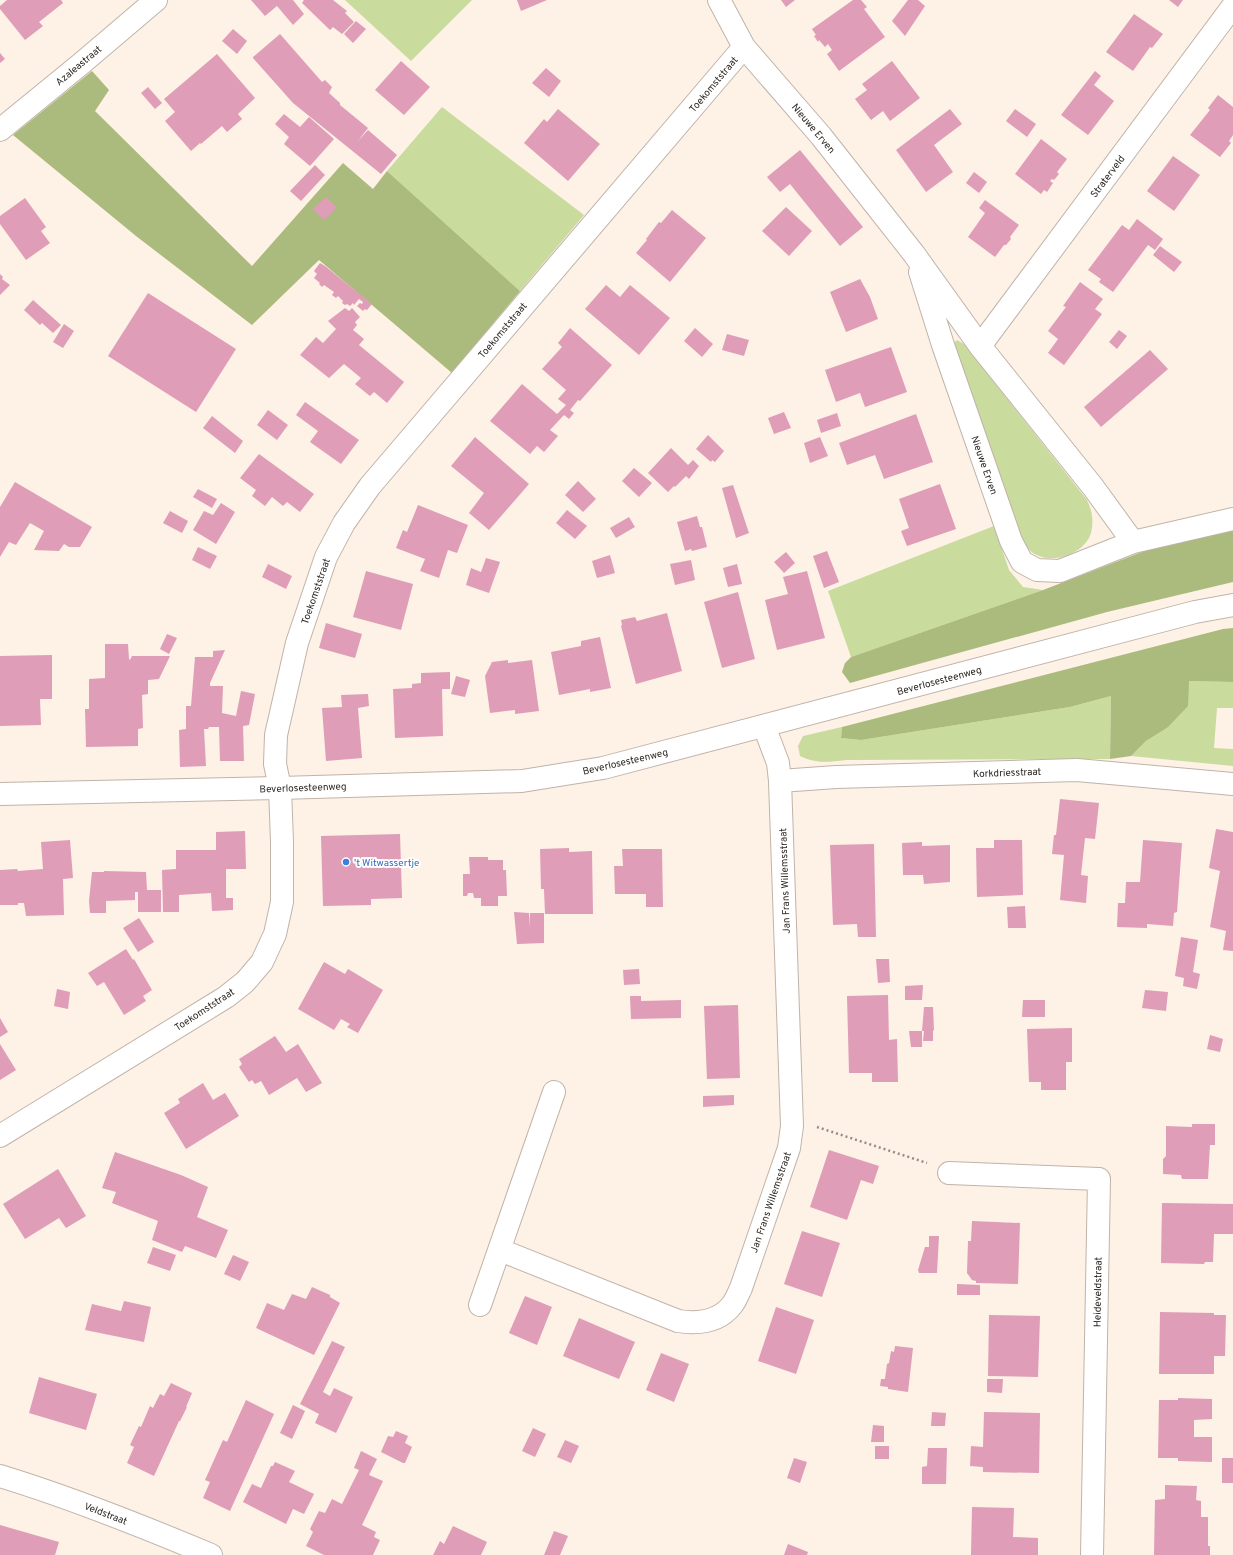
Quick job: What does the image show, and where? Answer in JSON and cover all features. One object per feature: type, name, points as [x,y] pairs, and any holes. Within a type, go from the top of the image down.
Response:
[{"type":"street","name":"Azaleastraat","points":[[0,130],[156,0]]},
{"type":"street","name":"Nieuwe Erven","points":[[719,0],[744,47],[820,136],[914,254],[980,346],[1093,487],[1133,542]]},
{"type":"street","name":"Straterveld","points":[[980,346],[1233,6]]},
{"type":"street","name":"Toekomststraat","points":[[0,1136],[226,997],[245,982],[262,962],[275,934],[282,902],[282,842],[280,788],[275,764],[276,735],[297,643],[326,557],[344,523],[370,486],[744,47]]},
{"type":"street","name":"Nieuwe Erven","points":[[914,254],[943,345],[1011,541],[1022,562],[1037,570],[1060,571],[1133,542],[1233,519]]},
{"type":"street","name":"Beverlosesteenweg","points":[[0,794],[522,781],[603,768],[1194,612],[1233,605]]},
{"type":"street","name":"Jan Frans Willemsstraat","points":[[500,1250],[678,1321],[691,1323],[720,1317],[732,1305],[741,1288],[789,1148],[792,1119],[780,781],[778,763],[764,726]]},
{"type":"street","name":"Korkdriesstraat","points":[[780,781],[1077,770],[1233,784]]},
{"type":"street","points":[[480,1305],[554,1092]]},
{"type":"street","name":"Heideveldstraat","points":[[949,1173],[1099,1179],[1092,1555]]},
{"type":"street","name":"Veldstraat","points":[[0,1476],[39,1488],[158,1533],[211,1555]]},
{"type":"path","points":[[792,1119],[936,1166],[949,1173]]},
{"type":"green space","points":[[345,0],[472,0],[411,61]]},
{"type":"green space","points":[[92,71],[109,90],[95,111],[252,266],[343,163],[373,189],[387,171],[520,291],[452,373],[319,260],[252,325],[136,236],[13,135]]},
{"type":"green space","points":[[442,107],[584,215],[520,291],[387,171]]},
{"type":"green space","points":[[957,340],[964,344],[1087,500],[1092,516],[1091,533],[1083,546],[1076,551],[1060,557],[1044,557],[1037,555],[1027,548],[1020,537],[956,352],[954,343]]},
{"type":"green space","points":[[994,526],[1009,570],[1023,587],[1043,590],[851,657],[828,591]]},
{"type":"green space","points":[[1233,529],[1233,582],[1107,612],[850,683],[842,672],[845,663],[851,657],[1043,590],[1147,550]]},
{"type":"green space","points":[[1233,628],[1233,682],[1189,681],[1188,706],[1167,728],[1146,741],[1131,756],[1110,759],[1111,696],[1070,707],[861,740],[841,738],[842,727],[1223,629]]},
{"type":"green space","points":[[1189,681],[1233,682],[1233,708],[1217,708],[1214,748],[1233,749],[1233,766],[1131,756],[1146,741],[1167,728]]},
{"type":"green space","points":[[1111,696],[1110,759],[846,760],[823,762],[806,759],[800,756],[798,746],[803,736],[842,727],[841,738],[861,740],[1070,707]]},
{"type":"building","points":[[7,0],[61,0],[63,3],[39,22],[43,26],[25,40],[0,9],[0,6]]},
{"type":"building","points":[[251,0],[293,0],[304,14],[293,25],[277,6],[265,16]]},
{"type":"building","points":[[304,0],[333,0],[347,11],[345,13],[354,22],[342,34],[333,27],[330,30],[302,3]]},
{"type":"building","points":[[517,0],[547,0],[521,11]]},
{"type":"building","points":[[781,0],[795,0],[786,7]]},
{"type":"building","points":[[853,0],[861,0],[867,7],[864,9],[885,37],[839,71],[827,54],[832,50],[828,44],[825,47],[819,40],[818,42],[812,29]]},
{"type":"building","points":[[908,0],[918,0],[925,6],[905,36],[892,21]]},
{"type":"building","points":[[1169,0],[1183,0],[1178,7]]},
{"type":"building","points":[[1134,14],[1163,34],[1152,48],[1150,47],[1133,71],[1106,52]]},
{"type":"building","points":[[356,21],[366,29],[353,43],[344,34]]},
{"type":"building","points":[[233,29],[247,41],[237,54],[222,41]]},
{"type":"building","points":[[280,34],[322,82],[325,80],[332,87],[329,93],[340,103],[340,105],[368,128],[358,141],[368,130],[397,155],[381,174],[293,103],[253,58]]},
{"type":"building","points":[[0,53],[5,59],[0,63]]},
{"type":"building","points":[[217,54],[255,98],[238,114],[242,119],[227,132],[222,126],[191,151],[165,121],[175,112],[164,99]]},
{"type":"building","points":[[401,61],[430,87],[404,115],[375,90]]},
{"type":"building","points":[[892,61],[920,98],[890,121],[883,111],[871,120],[855,99],[867,90],[862,84]]},
{"type":"building","points":[[546,68],[561,81],[549,97],[532,83]]},
{"type":"building","points":[[1095,71],[1101,76],[1094,85],[1114,101],[1088,135],[1061,115]]},
{"type":"building","points":[[148,87],[162,103],[155,109],[141,93]]},
{"type":"building","points":[[1218,95],[1233,107],[1233,135],[1229,141],[1231,143],[1220,157],[1190,135],[1210,110],[1208,108]]},
{"type":"building","points":[[558,109],[600,144],[568,181],[524,143],[544,119],[547,122]]},
{"type":"building","points":[[950,109],[962,124],[934,145],[953,172],[926,192],[896,150]]},
{"type":"building","points":[[1015,109],[1036,124],[1027,137],[1006,121]]},
{"type":"building","points":[[284,114],[300,127],[309,117],[334,139],[310,166],[284,144],[289,137],[275,124]]},
{"type":"building","points":[[1041,139],[1067,159],[1057,172],[1059,174],[1054,180],[1052,179],[1050,181],[1053,183],[1047,192],[1044,190],[1041,194],[1015,174]]},
{"type":"building","points":[[800,150],[863,227],[840,246],[790,184],[780,192],[767,177]]},
{"type":"building","points":[[1173,156],[1200,175],[1174,211],[1147,191]]},
{"type":"building","points":[[315,165],[325,175],[301,201],[290,191]]},
{"type":"building","points":[[974,172],[987,182],[979,193],[966,183]]},
{"type":"building","points":[[326,197],[337,208],[324,220],[313,209]]},
{"type":"building","points":[[25,198],[46,227],[41,231],[50,243],[26,260],[0,224],[0,216]]},
{"type":"building","points":[[985,200],[1019,225],[1010,237],[1011,239],[1006,245],[1004,245],[995,257],[968,237],[985,213],[979,208]]},
{"type":"building","points":[[786,207],[812,231],[789,256],[762,231]]},
{"type":"building","points":[[672,210],[706,238],[670,282],[636,253],[659,222],[661,223]]},
{"type":"building","points":[[1137,219],[1163,239],[1155,250],[1148,245],[1113,292],[1099,282],[1101,279],[1088,270],[1122,225],[1129,230]]},
{"type":"building","points":[[1160,246],[1182,262],[1174,272],[1153,255]]},
{"type":"building","points":[[320,263],[372,304],[367,310],[365,309],[363,311],[357,306],[363,302],[359,299],[354,305],[353,303],[350,306],[347,304],[345,305],[338,296],[336,298],[332,295],[334,292],[324,285],[322,287],[319,284],[320,283],[314,278],[317,274],[314,271]]},
{"type":"building","points":[[0,274],[3,277],[2,279],[10,285],[0,295]]},
{"type":"building","points":[[860,279],[870,297],[878,319],[846,332],[830,292]]},
{"type":"building","points":[[1080,282],[1103,299],[1095,309],[1102,314],[1064,365],[1048,353],[1058,339],[1048,331],[1066,307],[1063,306]]},
{"type":"building","points":[[606,285],[620,297],[630,285],[670,318],[639,355],[585,309]]},
{"type":"building","points":[[148,293],[236,349],[196,412],[108,356]]},
{"type":"building","points":[[33,300],[61,325],[53,333],[42,323],[40,325],[24,310]]},
{"type":"building","points":[[345,308],[349,311],[352,308],[360,317],[355,322],[357,325],[353,330],[364,339],[359,345],[404,382],[387,403],[374,392],[370,396],[355,384],[361,378],[344,364],[329,378],[300,355],[316,337],[323,343],[336,329],[328,321]]},
{"type":"building","points":[[64,324],[74,331],[63,348],[53,342]]},
{"type":"building","points":[[570,328],[612,365],[570,410],[574,413],[569,419],[564,415],[550,430],[558,436],[544,452],[537,446],[530,454],[490,421],[522,384],[557,414],[566,405],[558,399],[566,390],[542,369],[562,347],[558,343]]},
{"type":"building","points":[[695,328],[713,344],[702,357],[684,341]]},
{"type":"building","points":[[1119,330],[1127,336],[1117,349],[1109,342]]},
{"type":"building","points":[[727,334],[749,340],[744,356],[722,350]]},
{"type":"building","points":[[891,347],[907,392],[865,407],[860,393],[836,402],[825,370]]},
{"type":"building","points":[[1150,350],[1168,369],[1101,427],[1084,407]]},
{"type":"building","points":[[305,402],[359,440],[341,464],[310,442],[318,431],[296,415]]},
{"type":"building","points":[[268,410],[288,425],[277,440],[257,425]]},
{"type":"building","points":[[784,412],[791,428],[774,434],[768,418]]},
{"type":"building","points":[[837,413],[841,426],[821,433],[817,420]]},
{"type":"building","points":[[916,414],[933,462],[884,479],[875,455],[847,465],[839,443]]},
{"type":"building","points":[[212,416],[243,441],[235,453],[203,428]]},
{"type":"building","points":[[708,435],[724,451],[715,462],[712,460],[711,462],[696,449]]},
{"type":"building","points":[[475,437],[529,484],[489,530],[469,513],[484,493],[451,466]]},
{"type":"building","points":[[820,437],[828,456],[810,463],[804,443]]},
{"type":"building","points":[[671,448],[688,465],[693,460],[699,466],[689,479],[686,476],[668,492],[648,473]]},
{"type":"building","points":[[259,454],[314,494],[300,512],[287,502],[283,506],[272,497],[265,506],[252,496],[256,490],[240,478]]},
{"type":"building","points":[[634,468],[652,483],[639,497],[622,481]]},
{"type":"building","points":[[578,481],[596,499],[583,512],[565,495]]},
{"type":"building","points":[[15,482],[92,527],[80,547],[69,547],[64,544],[59,551],[34,550],[44,531],[30,523],[16,545],[9,542],[0,557],[0,507]]},
{"type":"building","points":[[940,484],[956,529],[907,546],[901,531],[909,528],[899,499]]},
{"type":"building","points":[[733,485],[749,533],[736,538],[722,488]]},
{"type":"building","points":[[198,489],[217,499],[212,508],[193,497]]},
{"type":"building","points":[[221,503],[235,512],[216,544],[193,530],[204,511],[213,515]]},
{"type":"building","points":[[418,505],[468,525],[457,553],[448,550],[439,578],[420,571],[425,559],[396,548],[403,530],[407,532]]},
{"type":"building","points":[[567,510],[587,526],[575,539],[556,523]]},
{"type":"building","points":[[170,511],[188,521],[182,533],[163,523]]},
{"type":"building","points":[[697,516],[700,527],[702,527],[707,547],[692,551],[691,549],[685,551],[677,522]]},
{"type":"building","points":[[629,517],[635,527],[616,538],[610,528]]},
{"type":"building","points":[[198,547],[217,556],[210,569],[192,560]]},
{"type":"building","points":[[827,551],[839,582],[824,588],[813,556]]},
{"type":"building","points":[[786,552],[795,563],[784,573],[774,562]]},
{"type":"building","points":[[610,555],[615,573],[597,578],[592,561]]},
{"type":"building","points":[[486,558],[500,562],[489,593],[466,585],[471,568],[481,572]]},
{"type":"building","points":[[691,560],[695,580],[675,585],[670,564]]},
{"type":"building","points":[[268,564],[292,576],[286,589],[262,577]]},
{"type":"building","points":[[737,564],[742,584],[728,587],[723,568]]},
{"type":"building","points":[[366,571],[413,584],[401,630],[353,617]]},
{"type":"building","points":[[807,571],[825,638],[777,650],[765,600],[788,594],[783,577]]},
{"type":"building","points":[[738,592],[755,659],[722,668],[704,602]]},
{"type":"building","points":[[667,613],[682,671],[636,684],[621,626],[621,620],[635,617],[637,621]]},
{"type":"building","points":[[326,623],[362,634],[355,658],[319,648]]},
{"type":"building","points":[[167,634],[177,638],[169,654],[160,649]]},
{"type":"building","points":[[600,637],[611,688],[590,692],[590,689],[559,695],[551,652],[581,646],[581,641]]},
{"type":"building","points":[[105,644],[128,644],[130,660],[132,656],[170,656],[159,679],[148,680],[148,694],[142,695],[143,728],[138,729],[138,746],[86,747],[85,709],[89,709],[89,679],[105,678]]},
{"type":"building","points":[[225,650],[210,683],[210,686],[223,686],[222,713],[236,716],[241,691],[255,694],[249,725],[243,726],[244,761],[220,761],[219,727],[209,727],[208,729],[204,729],[206,766],[180,767],[179,730],[186,729],[186,706],[191,706],[195,657],[213,657],[213,651]]},
{"type":"building","points":[[52,655],[52,699],[40,699],[41,725],[0,726],[0,656]]},
{"type":"building","points":[[508,660],[508,663],[532,660],[539,711],[515,714],[515,710],[490,713],[485,676],[492,662]]},
{"type":"building","points":[[450,672],[450,689],[442,689],[443,736],[395,738],[393,689],[412,688],[412,684],[421,683],[421,673]]},
{"type":"building","points":[[456,676],[470,680],[465,697],[451,694]]},
{"type":"building","points":[[368,694],[369,706],[358,708],[362,758],[326,761],[322,708],[342,707],[341,695]]},
{"type":"building","points":[[1060,799],[1099,803],[1095,839],[1085,838],[1081,875],[1088,876],[1086,903],[1060,900],[1064,855],[1052,854],[1054,835],[1056,835]]},
{"type":"building","points":[[1216,829],[1233,832],[1233,951],[1223,950],[1226,931],[1210,927],[1220,871],[1209,868]]},
{"type":"building","points":[[245,831],[246,869],[226,869],[226,898],[233,898],[233,910],[212,911],[211,893],[179,895],[179,912],[163,912],[162,870],[176,869],[176,850],[216,850],[216,832]]},
{"type":"building","points":[[400,834],[402,898],[371,899],[371,905],[323,906],[321,836]]},
{"type":"building","points":[[70,840],[73,878],[63,879],[64,915],[26,916],[24,903],[18,903],[18,905],[0,905],[0,870],[17,869],[18,871],[43,869],[41,842]]},
{"type":"building","points":[[994,840],[1022,840],[1023,895],[977,897],[976,848],[994,848]]},
{"type":"building","points":[[1143,840],[1182,843],[1177,912],[1174,913],[1173,926],[1147,924],[1147,928],[1117,927],[1118,903],[1125,903],[1126,882],[1140,882]]},
{"type":"building","points":[[922,842],[922,846],[950,845],[950,882],[924,884],[923,875],[903,875],[902,843]]},
{"type":"building","points":[[874,844],[876,937],[858,937],[857,924],[833,925],[830,845]]},
{"type":"building","points":[[569,848],[569,852],[592,851],[593,914],[545,914],[544,889],[541,889],[540,849]]},
{"type":"building","points":[[622,849],[662,849],[663,907],[646,907],[646,894],[615,894],[614,866],[623,866]]},
{"type":"building","points":[[469,857],[488,857],[488,860],[503,860],[503,870],[506,870],[507,896],[498,896],[498,906],[481,906],[481,898],[474,898],[473,893],[468,893],[467,896],[463,896],[463,874],[470,874]]},
{"type":"building","points":[[92,872],[146,872],[147,890],[161,890],[161,912],[138,912],[138,892],[135,892],[135,900],[106,901],[106,913],[90,913],[89,901]]},
{"type":"building","points":[[1025,906],[1026,928],[1008,928],[1007,907]]},
{"type":"building","points":[[514,912],[529,913],[529,927],[530,913],[544,913],[544,943],[517,944]]},
{"type":"building","points":[[139,918],[154,942],[138,952],[123,928]]},
{"type":"building","points":[[1181,937],[1198,940],[1193,972],[1200,974],[1197,989],[1183,986],[1184,978],[1175,976]]},
{"type":"building","points":[[126,949],[133,960],[134,959],[152,990],[143,996],[146,1001],[124,1015],[104,982],[97,986],[88,973]]},
{"type":"building","points":[[876,959],[889,959],[890,982],[878,983]]},
{"type":"building","points":[[324,962],[345,974],[348,969],[383,990],[358,1033],[347,1027],[350,1024],[341,1019],[334,1030],[298,1009]]},
{"type":"building","points":[[639,969],[640,984],[624,985],[623,970]]},
{"type":"building","points":[[923,985],[922,1000],[905,1000],[905,986]]},
{"type":"building","points":[[57,989],[70,992],[68,1009],[54,1006]]},
{"type":"building","points":[[1145,990],[1168,992],[1166,1011],[1142,1008]]},
{"type":"building","points":[[888,995],[889,1040],[897,1039],[898,1082],[872,1082],[872,1073],[849,1073],[847,996]]},
{"type":"building","points":[[630,996],[641,996],[641,1001],[681,1000],[681,1018],[631,1019]]},
{"type":"building","points":[[1023,1000],[1045,1000],[1045,1017],[1022,1017]]},
{"type":"building","points":[[738,1005],[740,1078],[707,1079],[704,1006]]},
{"type":"building","points":[[924,1007],[933,1007],[933,1041],[923,1041],[924,1031],[922,1031]]},
{"type":"building","points":[[0,1018],[8,1032],[0,1037]]},
{"type":"building","points":[[1072,1028],[1072,1062],[1066,1062],[1066,1090],[1041,1090],[1041,1082],[1029,1082],[1027,1029]]},
{"type":"building","points":[[909,1031],[922,1031],[922,1047],[911,1047]]},
{"type":"building","points":[[1210,1035],[1223,1039],[1220,1052],[1207,1049]]},
{"type":"building","points":[[275,1036],[286,1052],[298,1044],[322,1083],[306,1092],[297,1078],[269,1095],[261,1081],[255,1084],[252,1080],[249,1082],[239,1067],[242,1064],[239,1059]]},
{"type":"building","points":[[0,1044],[16,1070],[0,1080]]},
{"type":"building","points":[[203,1083],[213,1100],[225,1093],[239,1116],[186,1149],[164,1113],[180,1103],[178,1099]]},
{"type":"building","points":[[734,1095],[734,1105],[703,1107],[703,1096]]},
{"type":"building","points":[[1192,1124],[1215,1124],[1215,1145],[1210,1145],[1208,1179],[1182,1179],[1181,1175],[1163,1174],[1163,1159],[1166,1156],[1166,1126],[1192,1127]]},
{"type":"building","points":[[829,1150],[879,1166],[873,1184],[861,1180],[847,1220],[810,1207]]},
{"type":"building","points":[[115,1152],[181,1175],[208,1187],[197,1217],[228,1230],[216,1258],[185,1246],[182,1252],[152,1240],[158,1221],[112,1203],[116,1192],[102,1188]]},
{"type":"building","points":[[58,1169],[86,1216],[66,1228],[59,1218],[25,1239],[3,1204]]},
{"type":"building","points":[[1162,1203],[1233,1204],[1233,1234],[1214,1234],[1213,1262],[1205,1262],[1204,1264],[1161,1263]]},
{"type":"building","points":[[972,1221],[1020,1223],[1018,1284],[976,1283],[976,1281],[972,1280],[967,1273],[968,1241],[971,1241]]},
{"type":"building","points":[[802,1231],[840,1243],[822,1297],[784,1284]]},
{"type":"building","points":[[929,1236],[939,1236],[937,1273],[919,1273],[918,1270],[925,1247],[929,1247]]},
{"type":"building","points":[[153,1247],[176,1255],[170,1271],[147,1263]]},
{"type":"building","points":[[233,1255],[249,1262],[240,1281],[224,1274]]},
{"type":"building","points":[[957,1284],[980,1285],[980,1295],[957,1295]]},
{"type":"building","points":[[312,1287],[330,1295],[330,1297],[340,1303],[314,1355],[256,1328],[267,1303],[284,1310],[292,1294],[306,1299]]},
{"type":"building","points":[[525,1296],[552,1307],[537,1345],[509,1333]]},
{"type":"building","points":[[124,1301],[151,1307],[144,1342],[85,1330],[92,1304],[121,1311]]},
{"type":"building","points":[[776,1307],[814,1320],[796,1374],[758,1361]]},
{"type":"building","points":[[1160,1312],[1214,1313],[1214,1315],[1226,1315],[1225,1356],[1214,1356],[1214,1374],[1159,1374]]},
{"type":"building","points":[[989,1315],[1040,1316],[1038,1377],[988,1376]]},
{"type":"building","points":[[579,1318],[635,1342],[619,1379],[563,1356]]},
{"type":"building","points":[[332,1341],[345,1347],[323,1392],[330,1396],[334,1388],[353,1397],[336,1433],[315,1423],[319,1414],[300,1404]]},
{"type":"building","points":[[895,1346],[913,1348],[908,1392],[888,1389],[888,1387],[880,1386],[881,1379],[885,1379],[887,1364],[889,1363],[891,1351],[894,1352]]},
{"type":"building","points":[[661,1353],[689,1364],[674,1402],[646,1390]]},
{"type":"building","points":[[39,1377],[97,1394],[86,1430],[29,1413]]},
{"type":"building","points":[[987,1379],[1003,1379],[1002,1393],[987,1392]]},
{"type":"building","points":[[171,1383],[192,1393],[187,1407],[154,1476],[127,1463],[134,1447],[130,1445],[139,1426],[141,1427],[150,1406],[153,1408],[160,1394],[164,1396]]},
{"type":"building","points":[[1178,1398],[1212,1399],[1212,1419],[1194,1420],[1194,1437],[1212,1437],[1212,1462],[1178,1461],[1178,1458],[1158,1458],[1159,1400],[1178,1400]]},
{"type":"building","points":[[246,1400],[274,1414],[230,1511],[203,1498],[210,1482],[205,1480],[223,1440],[227,1442]]},
{"type":"building","points":[[293,1405],[305,1411],[292,1439],[280,1433]]},
{"type":"building","points":[[932,1412],[946,1413],[945,1426],[931,1426]]},
{"type":"building","points":[[984,1412],[1040,1413],[1039,1473],[983,1472],[983,1467],[970,1466],[971,1446],[983,1447]]},
{"type":"building","points":[[873,1425],[884,1426],[884,1442],[871,1442]]},
{"type":"building","points":[[533,1428],[546,1434],[535,1457],[522,1451]]},
{"type":"building","points":[[396,1431],[408,1436],[405,1443],[412,1447],[405,1463],[381,1452],[388,1436],[393,1437]]},
{"type":"building","points":[[565,1440],[579,1446],[571,1463],[557,1457]]},
{"type":"building","points":[[875,1446],[889,1446],[889,1459],[875,1459]]},
{"type":"building","points":[[928,1448],[947,1448],[946,1484],[922,1484],[922,1467],[927,1466]]},
{"type":"building","points":[[361,1451],[377,1459],[369,1475],[383,1481],[362,1525],[376,1532],[374,1537],[380,1540],[373,1555],[324,1555],[306,1546],[313,1532],[310,1529],[319,1511],[325,1513],[332,1499],[342,1504],[359,1470],[354,1468]]},
{"type":"building","points":[[794,1458],[807,1462],[800,1483],[787,1478]]},
{"type":"building","points":[[1222,1458],[1233,1458],[1233,1483],[1222,1483]]},
{"type":"building","points":[[275,1462],[295,1471],[289,1482],[314,1494],[304,1514],[293,1509],[286,1524],[243,1502],[252,1484],[261,1488],[271,1466],[273,1466]]},
{"type":"building","points":[[1165,1485],[1197,1486],[1196,1500],[1201,1501],[1201,1517],[1208,1517],[1208,1546],[1210,1546],[1210,1555],[1154,1555],[1155,1500],[1165,1499]]},
{"type":"building","points":[[972,1507],[1014,1508],[1013,1537],[1038,1538],[1038,1555],[971,1555]]},
{"type":"building","points":[[0,1525],[59,1542],[55,1555],[0,1555]]},
{"type":"building","points":[[453,1526],[487,1542],[481,1555],[433,1555],[440,1541],[444,1544]]},
{"type":"building","points":[[554,1531],[568,1536],[560,1555],[544,1555]]},
{"type":"building","points":[[788,1544],[808,1552],[807,1555],[784,1555]]},
{"type":"place","name":"'t Witwassertje","points":[[346,862]]}]
